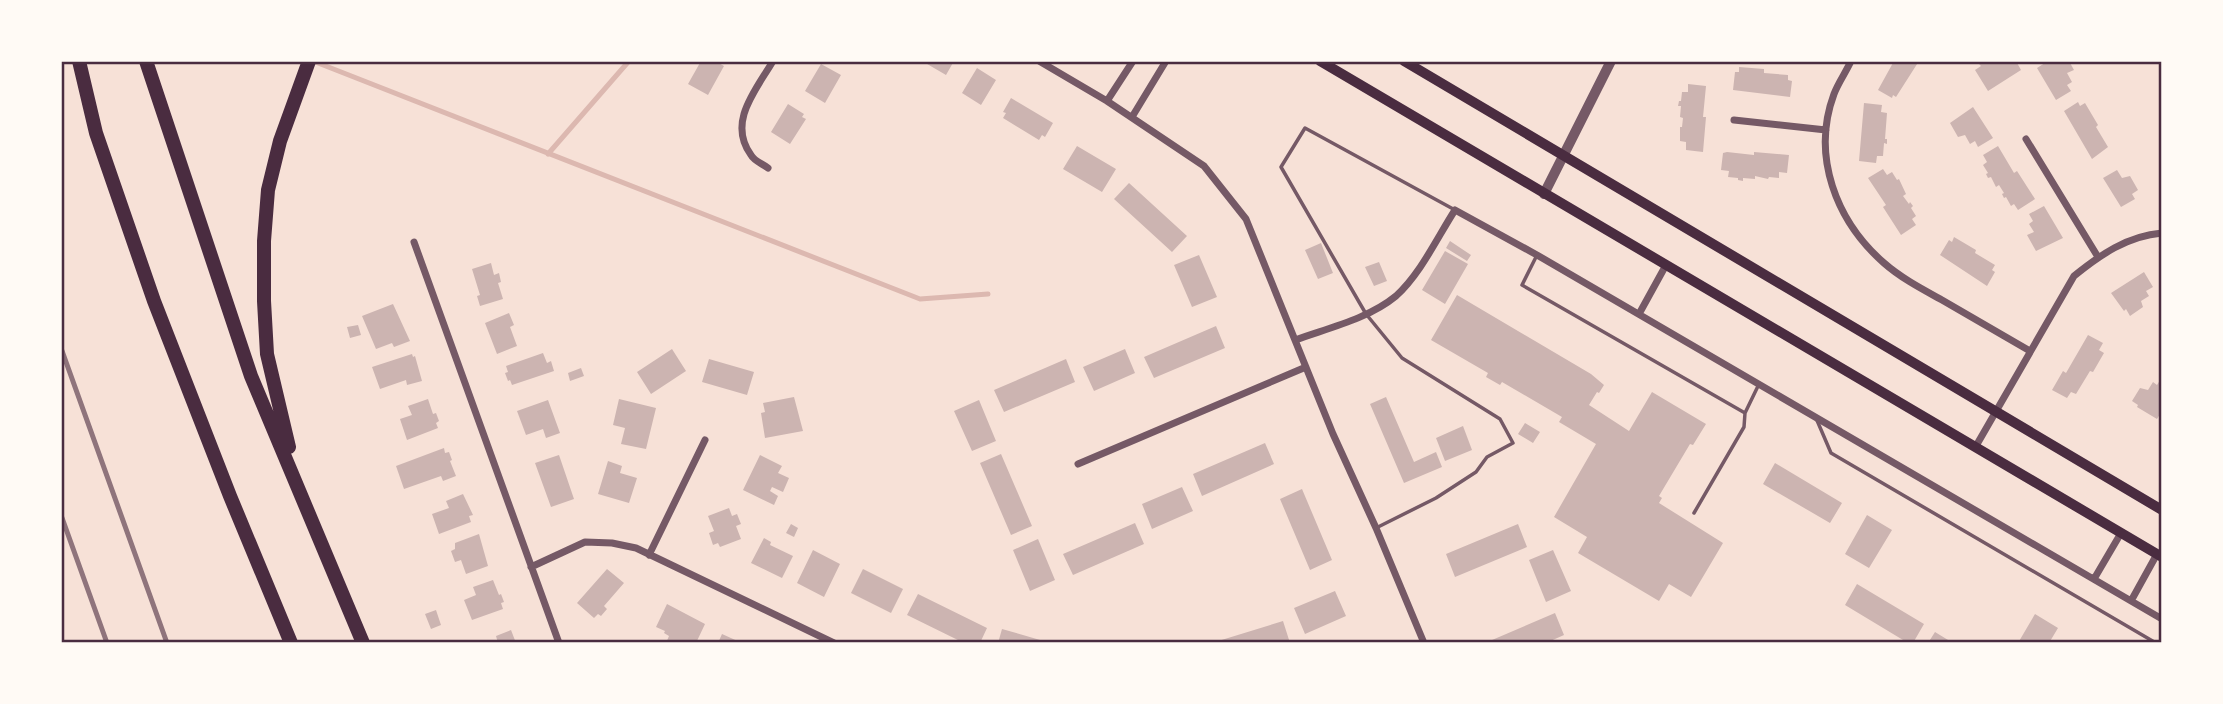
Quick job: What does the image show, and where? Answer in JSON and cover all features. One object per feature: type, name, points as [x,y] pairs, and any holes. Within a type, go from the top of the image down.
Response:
[{"type":"highway","points":[[69,61],[154,301],[291,643]]},
{"type":"highway","points":[[79,61],[96,133]]},
{"type":"highway","points":[[146,61],[251,376],[363,643]]},
{"type":"highway","points":[[298,485],[267,354],[264,241],[268,190],[280,141],[309,61]]},
{"type":"main road","points":[[1320,61],[2159,556]]},
{"type":"main road","points":[[1404,61],[2162,510]]},
{"type":"street","points":[[768,168],[751,157],[741,131],[743,111],[773,61]]},
{"type":"street","points":[[1039,61],[1132,117],[1203,166],[1246,219],[1333,434],[1424,643]]},
{"type":"street","points":[[1107,101],[1133,61]]},
{"type":"street","points":[[1132,117],[1166,61]]},
{"type":"street","points":[[1544,194],[1611,61]]},
{"type":"street","points":[[1852,61],[1834,94],[1824,144],[1829,177],[1839,204],[1861,240],[1884,263],[1909,281],[2030,351]]},
{"type":"street","points":[[1734,120],[1826,130]]},
{"type":"street","points":[[2026,139],[2098,257]]},
{"type":"street","points":[[1295,340],[1366,314],[1395,296],[1413,276],[1455,210],[1639,314],[2162,619]]},
{"type":"street","points":[[1976,446],[2074,276],[2098,257],[2137,236],[2162,233]]},
{"type":"street","points":[[414,242],[559,643]]},
{"type":"street","points":[[1639,314],[1666,265]]},
{"type":"street","points":[[1078,464],[1306,367]]},
{"type":"street","points":[[649,555],[705,440]]},
{"type":"street","points":[[2094,579],[2121,533]]},
{"type":"street","points":[[531,567],[585,542],[612,543],[636,548],[834,643]]},
{"type":"street","points":[[2131,601],[2159,556]]},
{"type":"lane","points":[[1376,528],[1436,498],[1476,472],[1487,457],[1513,443],[1500,419],[1402,358],[1366,314],[1281,167],[1305,128],[1455,210]]},
{"type":"lane","points":[[1537,255],[1522,285],[1745,413]]},
{"type":"lane","points":[[1694,513],[1744,428],[1745,413],[1759,384]]},
{"type":"lane","points":[[1815,416],[1830,453],[2156,643]]},
{"type":"building","points":[[701,61],[715,61],[724,66],[708,95],[688,84]]},
{"type":"building","points":[[922,61],[954,61],[946,75]]},
{"type":"building","points":[[1894,61],[1919,61],[1896,97],[1893,95],[1892,98],[1878,90]]},
{"type":"building","points":[[1982,61],[2016,61],[2021,70],[1988,91],[1975,70],[1981,66],[1979,64]]},
{"type":"building","points":[[2048,61],[2069,61],[2074,70],[2067,73],[2072,82],[2067,85],[2071,91],[2056,100],[2037,68]]},
{"type":"building","points":[[821,64],[841,75],[825,103],[805,91]]},
{"type":"building","points":[[1739,67],[1788,75],[1788,80],[1792,81],[1790,97],[1733,90],[1735,72],[1739,72]]},
{"type":"building","points":[[977,68],[996,80],[981,105],[962,93]]},
{"type":"building","points":[[1688,84],[1706,86],[1703,152],[1686,150],[1686,142],[1680,141],[1683,118],[1680,117],[1681,106],[1678,106],[1682,92],[1688,92]]},
{"type":"building","points":[[1011,98],[1053,123],[1045,137],[1042,135],[1039,140],[1003,118],[1006,113],[1003,112]]},
{"type":"building","points":[[2078,102],[2080,106],[2085,103],[2108,147],[2092,159],[2064,111]]},
{"type":"building","points":[[1864,103],[1882,105],[1881,112],[1887,113],[1887,144],[1884,143],[1883,156],[1877,156],[1876,163],[1859,161]]},
{"type":"building","points":[[788,104],[804,114],[802,117],[806,119],[790,144],[771,132]]},
{"type":"building","points":[[1973,107],[1993,138],[1978,147],[1975,141],[1970,144],[1965,135],[1958,137],[1950,123]]},
{"type":"building","points":[[1077,146],[1116,169],[1102,192],[1063,169]]},
{"type":"building","points":[[1998,146],[2014,173],[2017,171],[2035,199],[2018,210],[2004,198],[1999,185],[1996,187],[1991,177],[1988,178],[1983,165],[1987,162],[1983,155]]},
{"type":"building","points":[[1723,153],[1789,155],[1787,173],[1779,172],[1779,178],[1755,176],[1755,179],[1743,178],[1743,181],[1728,177],[1729,171],[1721,170]]},
{"type":"building","points":[[1883,169],[1887,175],[1892,172],[1897,180],[1899,179],[1906,194],[1903,196],[1913,206],[1911,208],[1916,216],[1912,219],[1916,225],[1901,235],[1868,178]]},
{"type":"building","points":[[2117,170],[2122,178],[2130,176],[2138,190],[2132,194],[2135,199],[2121,207],[2103,178]]},
{"type":"building","points":[[1129,183],[1187,236],[1172,252],[1114,199]]},
{"type":"building","points":[[2044,206],[2063,238],[2036,251],[2027,235],[2034,232],[2029,224],[2033,221],[2029,214]]},
{"type":"building","points":[[1954,237],[1995,265],[1992,270],[1995,272],[1987,286],[1940,255],[1949,240],[1952,242]]},
{"type":"building","points":[[1450,241],[1471,255],[1467,261],[1446,248]]},
{"type":"building","points":[[1321,243],[1333,273],[1318,279],[1305,250]]},
{"type":"building","points":[[1445,251],[1468,264],[1445,304],[1422,290]]},
{"type":"building","points":[[1199,255],[1217,297],[1192,307],[1174,265]]},
{"type":"building","points":[[1379,262],[1387,281],[1374,286],[1365,267]]},
{"type":"building","points":[[491,263],[494,275],[499,273],[501,282],[498,283],[503,299],[480,306],[477,296],[480,295],[472,269]]},
{"type":"building","points":[[2144,272],[2153,287],[2146,291],[2149,296],[2141,301],[2143,307],[2130,316],[2111,293]]},
{"type":"building","points":[[1457,295],[1591,374],[1604,385],[1589,405],[1629,431],[1652,392],[1706,424],[1693,445],[1690,444],[1659,496],[1662,498],[1659,503],[1723,543],[1691,597],[1669,584],[1659,601],[1578,553],[1587,537],[1554,517],[1596,444],[1559,422],[1562,417],[1502,382],[1500,385],[1486,377],[1488,373],[1431,340]]},
{"type":"building","points":[[393,304],[410,341],[394,347],[392,343],[376,349],[362,316]]},
{"type":"building","points":[[509,313],[514,325],[510,327],[517,346],[497,354],[485,323]]},
{"type":"building","points":[[358,325],[361,335],[350,338],[347,327]]},
{"type":"building","points":[[1216,326],[1225,348],[1154,378],[1144,357]]},
{"type":"building","points":[[2088,335],[2103,343],[2099,350],[2104,353],[2076,394],[2071,392],[2067,398],[2052,390],[2063,371],[2066,373]]},
{"type":"building","points":[[672,349],[686,371],[651,394],[637,372]]},
{"type":"building","points":[[1125,349],[1135,373],[1094,391],[1083,367]]},
{"type":"building","points":[[543,353],[547,363],[551,361],[554,371],[512,385],[510,380],[508,381],[506,366]]},
{"type":"building","points":[[412,354],[415,356],[422,381],[407,385],[406,380],[380,389],[372,367]]},
{"type":"building","points":[[709,359],[754,372],[747,395],[702,382]]},
{"type":"building","points":[[1066,359],[1075,382],[1004,412],[994,390]]},
{"type":"building","points":[[581,368],[584,376],[570,381],[568,373]]},
{"type":"building","points":[[2162,377],[2162,411],[2157,419],[2132,401],[2140,388],[2148,390],[2153,382],[2157,385]]},
{"type":"building","points":[[794,397],[803,431],[765,438],[761,413],[765,412],[763,403]]},
{"type":"building","points":[[1386,397],[1414,462],[1436,452],[1442,467],[1404,483],[1370,404]]},
{"type":"building","points":[[428,399],[433,414],[436,413],[439,421],[436,423],[438,428],[407,440],[400,419],[412,415],[408,406]]},
{"type":"building","points":[[619,399],[656,408],[646,449],[621,444],[625,428],[613,425]]},
{"type":"building","points":[[548,400],[560,433],[546,438],[543,429],[526,435],[517,411]]},
{"type":"building","points":[[979,400],[996,441],[972,451],[954,411]]},
{"type":"building","points":[[1525,423],[1540,432],[1533,443],[1518,434]]},
{"type":"building","points":[[1463,426],[1472,450],[1445,461],[1436,438]]},
{"type":"building","points":[[1265,443],[1274,464],[1202,496],[1193,474]]},
{"type":"building","points":[[444,448],[445,453],[449,452],[456,476],[443,481],[441,476],[404,489],[396,466]]},
{"type":"building","points":[[1001,454],[1032,526],[1011,535],[980,463]]},
{"type":"building","points":[[559,455],[574,499],[551,507],[535,463]]},
{"type":"building","points":[[760,455],[782,466],[778,473],[789,478],[783,492],[772,487],[770,491],[778,496],[774,505],[743,490]]},
{"type":"building","points":[[608,461],[622,466],[620,473],[637,478],[629,503],[598,494]]},
{"type":"building","points":[[1775,463],[1842,503],[1830,523],[1763,484]]},
{"type":"building","points":[[1182,487],[1193,511],[1152,529],[1142,504]]},
{"type":"building","points":[[1302,489],[1332,560],[1310,570],[1280,499]]},
{"type":"building","points":[[463,494],[473,515],[469,516],[471,522],[439,534],[432,514],[449,508],[446,501]]},
{"type":"building","points":[[729,508],[732,516],[737,514],[741,524],[736,526],[741,539],[720,547],[718,543],[713,545],[709,533],[714,531],[708,516]]},
{"type":"building","points":[[1867,515],[1892,530],[1869,568],[1845,554]]},
{"type":"building","points":[[1135,523],[1144,544],[1073,575],[1063,554]]},
{"type":"building","points":[[791,524],[798,528],[794,537],[786,533]]},
{"type":"building","points":[[1518,524],[1527,547],[1455,577],[1446,554]]},
{"type":"building","points":[[479,534],[488,566],[466,574],[461,560],[455,562],[451,551],[455,549],[455,543]]},
{"type":"building","points":[[764,538],[771,542],[770,545],[793,556],[782,578],[751,563]]},
{"type":"building","points":[[1038,539],[1055,580],[1030,591],[1013,550]]},
{"type":"building","points":[[813,550],[840,564],[824,597],[797,583]]},
{"type":"building","points":[[1553,550],[1571,591],[1546,602],[1529,560]]},
{"type":"building","points":[[607,569],[624,583],[604,606],[607,609],[601,616],[598,614],[594,618],[577,603]]},
{"type":"building","points":[[863,569],[903,589],[891,613],[851,593]]},
{"type":"building","points":[[493,580],[504,602],[501,603],[503,609],[472,620],[464,600],[476,595],[473,587]]},
{"type":"building","points":[[1857,584],[1924,624],[1913,643],[1908,643],[1845,605]]},
{"type":"building","points":[[1335,591],[1346,616],[1305,634],[1294,608]]},
{"type":"building","points":[[918,594],[987,628],[980,643],[964,643],[907,615]]},
{"type":"building","points":[[667,604],[705,624],[696,643],[687,640],[685,643],[666,643],[669,636],[656,627]]},
{"type":"building","points":[[436,610],[441,625],[431,629],[425,614]]},
{"type":"building","points":[[1555,613],[1564,635],[1546,643],[1485,643]]},
{"type":"building","points":[[2035,614],[2058,628],[2049,643],[2018,643]]},
{"type":"building","points":[[1283,621],[1290,643],[1215,643],[1215,642]]},
{"type":"building","points":[[1002,629],[1047,642],[1047,643],[998,643]]},
{"type":"building","points":[[511,630],[516,643],[498,643],[496,636]]},
{"type":"building","points":[[1935,632],[1953,643],[1928,643]]},
{"type":"building","points":[[722,634],[742,643],[718,643]]},
{"type":"waterway","points":[[313,61],[920,299],[988,294]]},
{"type":"waterway","points":[[548,154],[629,61]]},
{"type":"railway","points":[[61,348],[167,643]]},
{"type":"railway","points":[[61,515],[107,643]]}]
